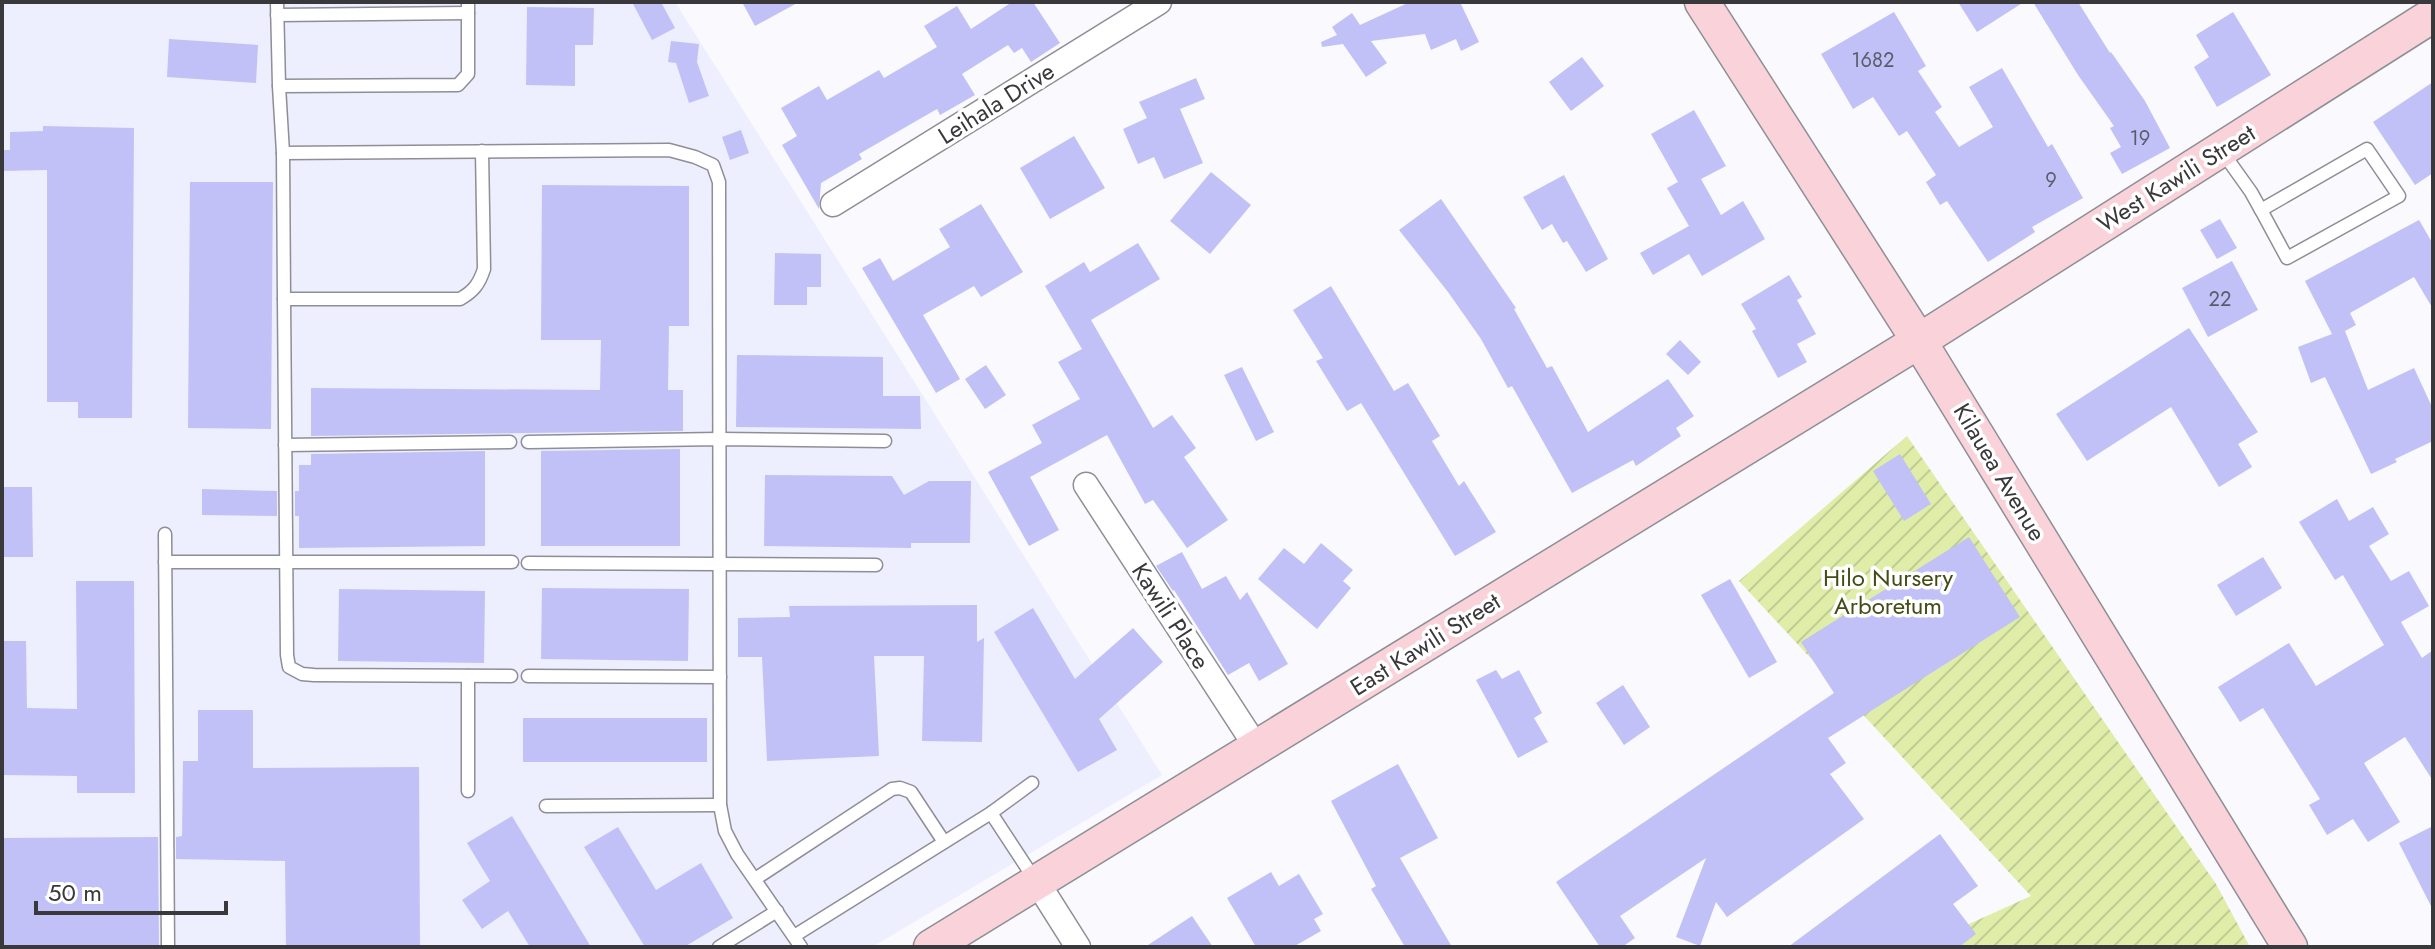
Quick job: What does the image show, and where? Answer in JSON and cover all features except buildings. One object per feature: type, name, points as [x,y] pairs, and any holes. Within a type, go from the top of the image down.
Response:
[{"type":"street","name":"Leihala Drive","points":[[833,204],[1159,2]]},
{"type":"street","name":"Kilauea Avenue","points":[[1702,2],[1919,341],[2290,947]]},
{"type":"street","name":"West Kawili Street","points":[[1919,341],[2433,15]]},
{"type":"street","name":"East Kawili Street","points":[[931,947],[1919,341]]},
{"type":"street","name":"Kawili Place","points":[[1086,485],[1257,748]]},
{"type":"street","points":[[1037,882],[1078,947]]},
{"type":"lane","points":[[279,86],[458,85],[468,74],[468,8],[277,8],[279,86],[283,153],[287,655],[289,667],[302,674],[511,676]]},
{"type":"lane","points":[[2221,150],[2261,210],[2287,258],[2399,196],[2367,149],[2261,210]]},
{"type":"lane","points":[[283,153],[669,150],[713,165],[719,182],[720,805],[725,831],[798,942],[1032,783]]},
{"type":"lane","points":[[284,299],[460,299],[471,293],[479,284],[484,269],[482,151]]},
{"type":"lane","points":[[528,442],[719,439],[885,441]]},
{"type":"lane","points":[[285,445],[510,442]]},
{"type":"lane","points":[[165,534],[168,947]]},
{"type":"lane","points":[[165,562],[512,562]]},
{"type":"lane","points":[[528,563],[876,565]]},
{"type":"lane","points":[[468,676],[468,791]]},
{"type":"lane","points":[[528,676],[720,677]]},
{"type":"lane","points":[[755,879],[892,789],[911,792],[944,842]]},
{"type":"lane","points":[[546,806],[720,805]]},
{"type":"lane","points":[[991,813],[1037,882]]},
{"type":"lane","points":[[719,947],[777,911]]},
{"type":"shaded area","points":[[2,2],[675,2],[1162,775],[872,947],[2,947]]},
{"type":"green space","name":"Hilo Nursery Arboretum","points":[[1907,436],[2216,884],[2250,947],[1918,947],[2031,896],[1739,581]]}]
